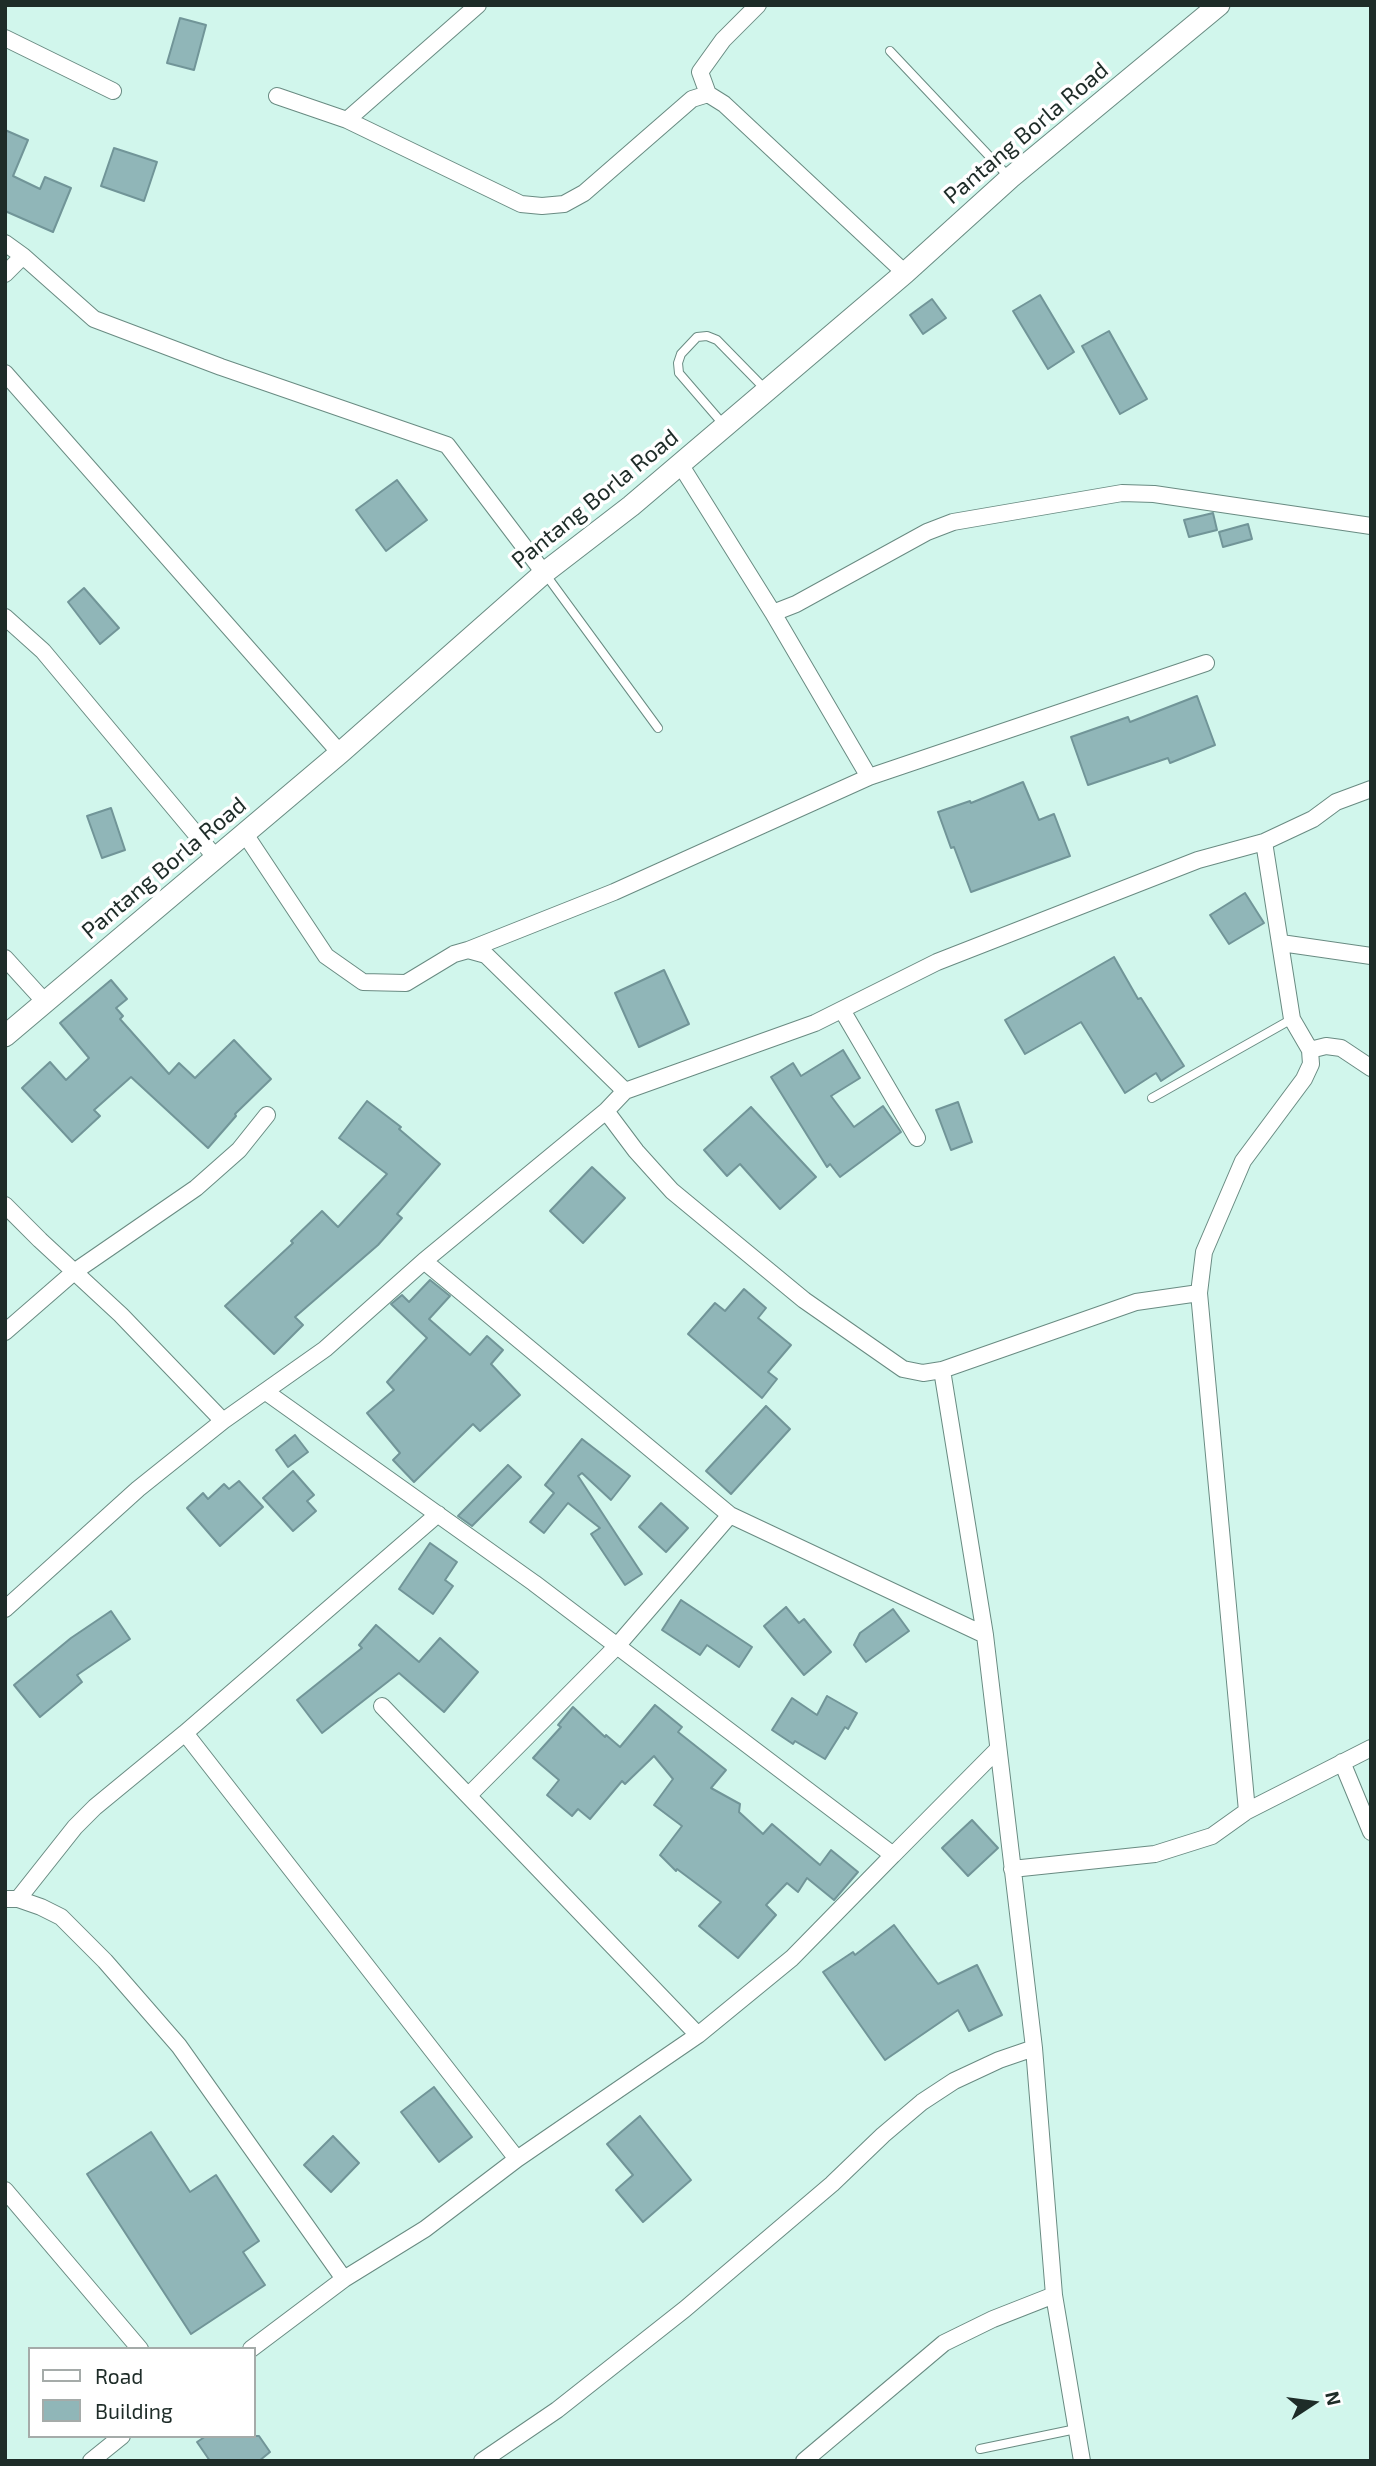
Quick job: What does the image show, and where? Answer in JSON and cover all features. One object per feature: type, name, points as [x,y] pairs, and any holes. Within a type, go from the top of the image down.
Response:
[{"type":"street","points":[[347,120],[478,5]]},
{"type":"street","points":[[758,5],[723,40],[700,72],[708,94],[724,104],[905,273]]},
{"type":"street","name":"Pantang Borla Road","points":[[5,1036],[340,753],[544,573],[631,506],[905,273],[1010,178],[1219,5]]},
{"type":"street","points":[[5,38],[113,91]]},
{"type":"street","points":[[277,96],[347,120],[522,204],[542,206],[564,204],[584,193],[692,99],[708,94]]},
{"type":"street","points":[[5,243],[94,319],[221,367],[447,445],[544,573]]},
{"type":"street","points":[[5,274],[23,256]]},
{"type":"street","points":[[5,373],[340,753]]},
{"type":"street","points":[[680,464],[774,613],[869,777]]},
{"type":"street","points":[[774,613],[796,604],[927,532],[953,522],[1122,493],[1154,494],[1371,526]]},
{"type":"street","points":[[5,617],[43,651],[216,858]]},
{"type":"street","points":[[245,834],[326,956],[363,982],[406,983],[454,954],[614,892],[869,777],[1206,663]]},
{"type":"street","points":[[5,1609],[138,1489],[223,1422],[325,1349],[424,1261],[606,1111],[625,1091],[815,1023],[937,962],[1198,860],[1265,842],[1313,819],[1336,802],[1371,789]]},
{"type":"street","points":[[1247,1811],[1199,1293],[1205,1252],[1243,1161],[1304,1079],[1311,1064],[1310,1050],[1292,1018],[1265,842]]},
{"type":"street","points":[[1281,943],[1371,956]]},
{"type":"street","points":[[468,950],[486,955],[625,1091]]},
{"type":"street","points":[[5,958],[45,1002]]},
{"type":"street","points":[[842,1010],[917,1138]]},
{"type":"street","points":[[1310,1050],[1326,1046],[1341,1048],[1371,1068]]},
{"type":"street","points":[[606,1111],[636,1151],[672,1191],[804,1300],[903,1368],[923,1373],[942,1370],[1136,1302],[1199,1293]]},
{"type":"street","points":[[5,1332],[74,1272],[196,1188],[239,1150],[267,1115]]},
{"type":"street","points":[[5,1205],[121,1315],[223,1422]]},
{"type":"street","points":[[424,1261],[730,1515],[985,1635]]},
{"type":"street","points":[[942,1370],[985,1635],[1034,2048],[1054,2295],[1082,2461]]},
{"type":"street","points":[[266,1392],[534,1583],[893,1855]]},
{"type":"street","points":[[344,2279],[179,2046],[105,1961],[61,1917],[41,1907],[12,1899],[86,1815],[438,1514]]},
{"type":"street","points":[[469,1795],[617,1646],[730,1515]]},
{"type":"street","points":[[382,1706],[698,2035]]},
{"type":"street","points":[[185,1733],[517,2160]]},
{"type":"street","points":[[1012,1870],[1155,1854],[1212,1836],[1247,1811],[1371,1748]]},
{"type":"street","points":[[254,2347],[344,2279],[425,2229],[517,2160],[698,2035],[792,1958],[998,1749]]},
{"type":"street","points":[[1342,1762],[1371,1832]]},
{"type":"street","points":[[482,2461],[556,2410],[685,2309],[832,2184],[922,2102],[954,2081],[999,2060],[1034,2048]]},
{"type":"street","points":[[5,2190],[139,2347]]},
{"type":"street","points":[[804,2461],[944,2343],[993,2319],[1054,2295]]},
{"type":"street","points":[[91,2461],[120,2438]]},
{"type":"lane","points":[[890,51],[1010,178]]},
{"type":"lane","points":[[725,426],[679,373],[681,354],[697,337],[707,336],[717,340],[767,391]]},
{"type":"lane","points":[[544,573],[658,728]]},
{"type":"lane","points":[[1152,1098],[1292,1018]]},
{"type":"lane","points":[[980,2449],[1076,2429]]},
{"type":"building","points":[[180,18],[206,25],[194,70],[167,63]]},
{"type":"building","points":[[5,130],[28,140],[13,176],[40,189],[45,177],[71,188],[53,232],[5,211]]},
{"type":"building","points":[[114,148],[157,162],[144,201],[101,186]]},
{"type":"building","points":[[1040,295],[1074,352],[1048,369],[1013,311]]},
{"type":"building","points":[[932,299],[946,318],[923,334],[910,315]]},
{"type":"building","points":[[1109,331],[1147,399],[1120,414],[1082,346]]},
{"type":"building","points":[[397,480],[427,520],[386,551],[356,510]]},
{"type":"building","points":[[1213,513],[1217,530],[1189,537],[1184,520]]},
{"type":"building","points":[[1248,524],[1252,539],[1223,547],[1219,532]]},
{"type":"building","points":[[84,588],[119,628],[100,644],[68,602]]},
{"type":"building","points":[[1197,696],[1215,745],[1170,763],[1168,758],[1088,785],[1071,737],[1128,717],[1130,722]]},
{"type":"building","points":[[1023,782],[1039,820],[1054,814],[1070,856],[971,892],[938,812],[970,801],[971,803]]},
{"type":"building","points":[[111,808],[125,850],[102,858],[87,816]]},
{"type":"building","points":[[1245,893],[1264,923],[1229,944],[1210,915]]},
{"type":"building","points":[[1114,957],[1138,999],[1141,998],[1184,1066],[1161,1081],[1156,1073],[1125,1093],[1081,1022],[1025,1054],[1005,1020]]},
{"type":"building","points":[[664,970],[689,1024],[639,1047],[615,993]]},
{"type":"building","points":[[111,980],[127,999],[116,1008],[123,1016],[120,1019],[169,1074],[179,1063],[195,1078],[234,1040],[271,1079],[235,1114],[208,1148],[131,1077],[94,1110],[100,1116],[72,1142],[22,1088],[50,1062],[66,1080],[89,1058],[60,1023]]},
{"type":"building","points":[[843,1050],[860,1078],[831,1096],[854,1127],[883,1106],[901,1132],[840,1177],[830,1164],[827,1167],[771,1077],[793,1063],[801,1076]]},
{"type":"building","points":[[367,1101],[401,1127],[399,1129],[440,1164],[397,1214],[402,1218],[378,1245],[295,1317],[303,1325],[274,1354],[225,1306],[293,1243],[291,1241],[322,1211],[338,1227],[387,1174],[339,1138]]},
{"type":"building","points":[[958,1102],[972,1142],[951,1150],[936,1110]]},
{"type":"building","points":[[751,1107],[816,1177],[780,1209],[740,1164],[727,1176],[704,1150]]},
{"type":"building","points":[[592,1167],[625,1198],[583,1243],[550,1211]]},
{"type":"building","points":[[430,1280],[450,1296],[429,1319],[470,1355],[487,1336],[503,1350],[491,1364],[520,1395],[480,1431],[473,1424],[414,1482],[393,1460],[400,1453],[367,1413],[394,1390],[387,1382],[427,1338],[391,1304],[402,1295],[409,1302]]},
{"type":"building","points":[[744,1289],[766,1308],[758,1318],[791,1345],[768,1372],[777,1379],[762,1398],[688,1334],[715,1303],[725,1311]]},
{"type":"building","points":[[766,1406],[790,1429],[731,1494],[706,1471]]},
{"type":"building","points":[[295,1435],[308,1452],[288,1467],[276,1450]]},
{"type":"building","points":[[582,1439],[630,1476],[611,1500],[582,1473],[578,1476],[642,1574],[625,1585],[591,1534],[600,1528],[568,1503],[544,1533],[530,1522],[554,1493],[545,1485]]},
{"type":"building","points":[[508,1465],[521,1477],[472,1526],[458,1516]]},
{"type":"building","points":[[293,1471],[314,1495],[307,1501],[316,1511],[293,1531],[263,1498]]},
{"type":"building","points":[[239,1481],[263,1507],[220,1546],[187,1508],[203,1493],[208,1499],[224,1484],[229,1489]]},
{"type":"building","points":[[661,1503],[688,1528],[666,1552],[639,1527]]},
{"type":"building","points":[[430,1543],[457,1562],[445,1580],[453,1586],[433,1614],[399,1589]]},
{"type":"building","points":[[681,1600],[752,1647],[739,1667],[707,1645],[700,1655],[662,1630]]},
{"type":"building","points":[[786,1607],[799,1623],[804,1619],[831,1652],[804,1675],[764,1626]]},
{"type":"building","points":[[893,1609],[909,1631],[866,1662],[854,1645],[860,1633]]},
{"type":"building","points":[[111,1611],[130,1639],[77,1675],[82,1682],[40,1717],[14,1685],[71,1638]]},
{"type":"building","points":[[376,1625],[419,1662],[440,1638],[478,1672],[444,1712],[399,1673],[322,1733],[297,1700],[362,1648],[359,1645]]},
{"type":"building","points":[[827,1696],[857,1713],[825,1759],[795,1741],[793,1744],[772,1730],[792,1698],[817,1715]]},
{"type":"building","points":[[655,1705],[682,1727],[678,1732],[726,1770],[711,1788],[740,1804],[739,1812],[763,1834],[772,1824],[820,1865],[831,1850],[858,1872],[834,1900],[807,1878],[798,1892],[787,1883],[766,1905],[776,1915],[738,1958],[699,1926],[721,1902],[677,1869],[676,1871],[660,1855],[682,1826],[654,1805],[673,1779],[654,1756],[625,1784],[622,1781],[590,1819],[578,1809],[572,1816],[547,1795],[559,1780],[533,1758],[561,1727],[558,1725],[573,1707],[605,1737],[606,1735],[620,1747]]},
{"type":"building","points":[[972,1820],[998,1848],[968,1876],[942,1848]]},
{"type":"building","points":[[894,1925],[938,1984],[977,1965],[1002,2015],[969,2031],[958,2010],[885,2060],[823,1972],[853,1952],[855,1955]]},
{"type":"building","points":[[434,2087],[472,2137],[439,2162],[401,2112]]},
{"type":"building","points":[[640,2116],[691,2180],[643,2222],[616,2190],[633,2175],[607,2144]]},
{"type":"building","points":[[151,2132],[190,2192],[216,2175],[259,2241],[243,2252],[265,2285],[191,2334],[87,2174]]},
{"type":"building","points":[[333,2136],[359,2163],[331,2192],[304,2165]]},
{"type":"building","points":[[259,2436],[270,2452],[259,2461],[210,2461],[197,2442],[203,2438]]}]
